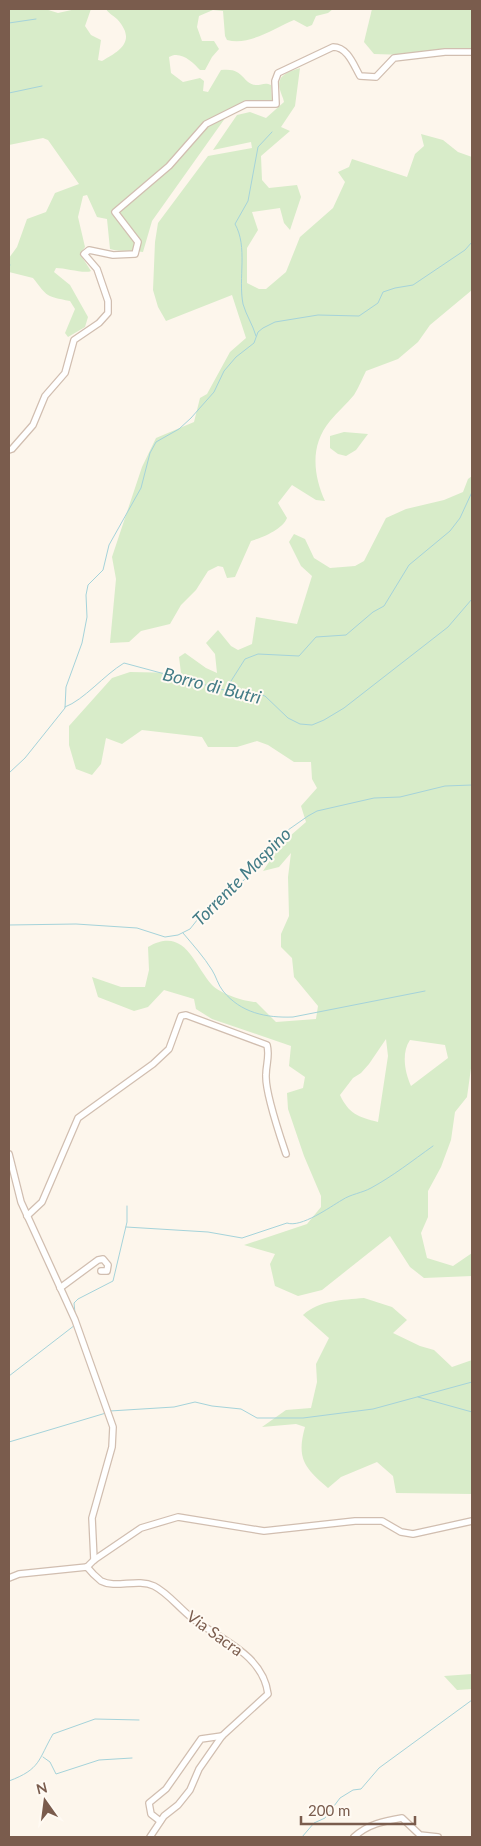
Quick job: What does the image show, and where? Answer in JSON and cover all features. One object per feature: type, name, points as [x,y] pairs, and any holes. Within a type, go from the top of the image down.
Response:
[{"type":"street","points":[[9,450],[34,425],[45,396],[65,373],[74,340],[99,324],[108,313],[108,301],[97,269],[84,254],[90,250],[113,255],[135,254],[138,242],[115,212],[169,166],[206,124],[246,104],[276,104],[275,81],[278,72],[333,47],[342,49],[347,54],[360,76],[376,77],[394,58],[445,52],[472,52]]},
{"type":"street","points":[[27,1216],[42,1202],[78,1118],[164,1054],[169,1049],[181,1016],[186,1015],[267,1045],[270,1054],[266,1076],[279,1133],[286,1154]]},
{"type":"street","points":[[9,1154],[21,1202],[75,1320],[113,1427],[112,1447],[92,1518],[94,1560]]},
{"type":"street","points":[[60,1288],[98,1260],[103,1259],[108,1265],[107,1271],[101,1270]]},
{"type":"street","points":[[9,1578],[19,1574],[87,1567],[94,1560],[141,1528],[178,1517],[264,1531],[355,1521],[382,1521],[401,1532],[413,1534],[472,1521]]},
{"type":"street","name":"Via Sacra","points":[[87,1567],[102,1581],[110,1583],[143,1582],[155,1586],[192,1619],[245,1654],[265,1682],[268,1694],[222,1736],[199,1769],[190,1790],[160,1821],[150,1837]]},
{"type":"street","points":[[160,1821],[151,1814],[149,1803],[166,1789],[201,1738],[222,1736]]},
{"type":"street","points":[[354,1837],[362,1830],[383,1821],[402,1818],[420,1835],[438,1837]]},
{"type":"green space","points":[[9,9],[45,9],[58,13],[76,9],[91,9],[85,26],[91,35],[101,40],[98,60],[102,61],[120,49],[126,39],[123,27],[106,9],[333,9],[328,13],[316,16],[312,25],[307,27],[294,20],[244,41],[227,40],[223,11],[213,10],[199,16],[197,27],[202,41],[214,41],[219,49],[205,70],[200,70],[182,56],[173,55],[169,57],[171,73],[183,82],[200,78],[204,81],[203,91],[208,92],[221,70],[234,71],[251,84],[271,85],[272,101],[247,101],[233,107],[152,221],[143,252],[110,249],[107,219],[97,217],[87,195],[83,196],[78,217],[85,247],[80,254],[91,271],[84,272],[56,268],[54,272],[70,285],[88,317],[85,327],[68,337],[65,333],[75,309],[70,301],[48,295],[33,278],[9,272],[9,258],[17,247],[27,219],[46,212],[55,193],[79,184],[48,140],[43,138],[9,145]]},
{"type":"green space","points":[[372,9],[472,9],[472,53],[374,54],[364,42]]},
{"type":"green space","points":[[300,68],[295,106],[281,127],[290,131],[261,156],[262,180],[269,188],[297,185],[301,197],[290,230],[284,223],[280,208],[252,212],[258,230],[247,248],[247,283],[259,289],[266,289],[286,272],[300,237],[333,208],[345,182],[338,172],[349,167],[352,159],[407,177],[415,154],[424,146],[421,134],[443,140],[458,152],[472,157],[472,290],[430,325],[418,342],[398,359],[366,371],[354,395],[324,430],[316,450],[316,470],[325,501],[316,500],[292,485],[278,503],[287,518],[285,522],[272,532],[251,541],[235,577],[227,578],[223,567],[218,566],[208,571],[196,590],[181,605],[170,624],[141,631],[129,642],[110,643],[116,579],[112,557],[142,467],[156,438],[194,422],[200,398],[207,394],[230,352],[246,338],[232,295],[166,321],[158,307],[153,290],[155,242],[158,223],[208,156],[252,148],[251,142],[213,150],[237,115],[250,112],[266,118],[284,102],[279,85],[281,78],[291,71]]},
{"type":"green space","points":[[344,432],[368,434],[356,450],[346,456],[338,454],[330,448],[330,436]]},
{"type":"green space","points":[[472,476],[472,1061],[467,1097],[455,1112],[451,1140],[441,1167],[428,1191],[428,1217],[421,1233],[427,1258],[453,1266],[472,1253],[472,1276],[424,1278],[410,1267],[390,1236],[322,1290],[298,1296],[275,1286],[270,1264],[275,1254],[244,1245],[307,1224],[321,1207],[321,1196],[304,1156],[288,1109],[287,1093],[303,1088],[305,1077],[289,1066],[291,1046],[212,1019],[196,1009],[194,999],[164,990],[148,1007],[134,1011],[98,997],[92,977],[121,987],[145,987],[149,970],[148,947],[161,942],[171,941],[180,944],[187,950],[215,988],[232,996],[256,1002],[276,1022],[316,1019],[318,1006],[294,977],[292,958],[281,947],[281,934],[289,916],[288,877],[291,853],[279,867],[263,871],[282,843],[306,822],[301,806],[317,788],[312,779],[311,762],[294,762],[268,745],[257,741],[237,747],[208,747],[202,737],[142,730],[122,744],[106,738],[101,764],[92,775],[76,769],[69,745],[69,726],[112,678],[130,672],[181,673],[179,657],[185,653],[206,668],[217,673],[215,654],[206,643],[218,630],[231,646],[238,650],[252,644],[256,617],[297,624],[312,576],[301,566],[289,542],[294,534],[305,539],[314,558],[330,568],[355,566],[364,561],[386,518],[406,509],[444,500],[463,492],[468,479]],"holes":[[[386,1039],[388,1056],[378,1122],[355,1114],[347,1107],[340,1095],[353,1078],[361,1073],[369,1064]],[[410,1040],[445,1045],[448,1058],[411,1086],[405,1063],[407,1045]]]},
{"type":"green space","points":[[364,1298],[392,1307],[407,1320],[393,1333],[420,1346],[434,1350],[452,1367],[472,1360],[472,1494],[396,1493],[393,1476],[377,1462],[341,1477],[328,1488],[313,1475],[304,1462],[302,1438],[305,1427],[296,1424],[262,1427],[286,1410],[311,1408],[317,1382],[316,1364],[329,1338],[303,1315],[324,1304],[340,1300]]},
{"type":"green space","points":[[472,1674],[472,1689],[457,1690],[444,1676]]},
{"type":"waterway","points":[[9,23],[36,19]]},
{"type":"waterway","points":[[9,93],[42,86]]},
{"type":"waterway","points":[[256,336],[243,304],[242,253],[239,233],[235,224],[248,201],[258,147],[272,132]]},
{"type":"waterway","points":[[9,773],[25,758],[65,708],[66,687],[82,643],[87,617],[86,595],[88,585],[103,570],[109,545],[141,488],[150,453],[156,442],[179,429],[191,418],[214,392],[224,371],[236,357],[254,343],[258,332],[263,328],[275,322],[318,315],[359,316],[378,303],[383,292],[413,285],[465,250],[472,242]]},
{"type":"waterway","points":[[226,689],[245,659],[258,654],[299,656],[316,637],[346,635],[373,612],[384,606],[409,565],[450,531],[460,518],[472,492]]},
{"type":"waterway","name":"Borro di Butri","points":[[65,707],[79,699],[124,663],[228,691],[242,690],[265,696],[288,718],[300,724],[312,725],[344,708],[448,627],[472,599]]},
{"type":"waterway","name":"Torrente Maspino","points":[[9,925],[76,924],[137,928],[165,937],[178,935],[190,929],[205,910],[243,881],[288,830],[317,811],[374,798],[400,797],[445,786],[472,785]]},
{"type":"waterway","points":[[183,933],[205,960],[221,989],[238,1004],[255,1013],[293,1017],[425,991]]},
{"type":"waterway","points":[[126,1227],[208,1232],[242,1238],[287,1223],[293,1224],[307,1220],[345,1198],[368,1190],[433,1146]]},
{"type":"waterway","points":[[75,1313],[74,1303],[78,1299],[113,1281],[127,1222],[127,1206]]},
{"type":"waterway","points":[[9,1376],[75,1325]]},
{"type":"waterway","points":[[110,1411],[174,1407],[195,1402],[241,1409],[257,1418],[303,1418],[373,1409],[472,1382]]},
{"type":"waterway","points":[[418,1397],[472,1412]]},
{"type":"waterway","points":[[9,1442],[106,1413]]},
{"type":"waterway","points":[[302,1837],[314,1823],[325,1818],[340,1798],[353,1790],[361,1789],[379,1768],[472,1700]]},
{"type":"waterway","points":[[9,1781],[33,1768],[53,1734],[95,1719],[139,1720]]},
{"type":"waterway","points":[[43,1757],[50,1762],[56,1774],[99,1760],[132,1758]]}]
